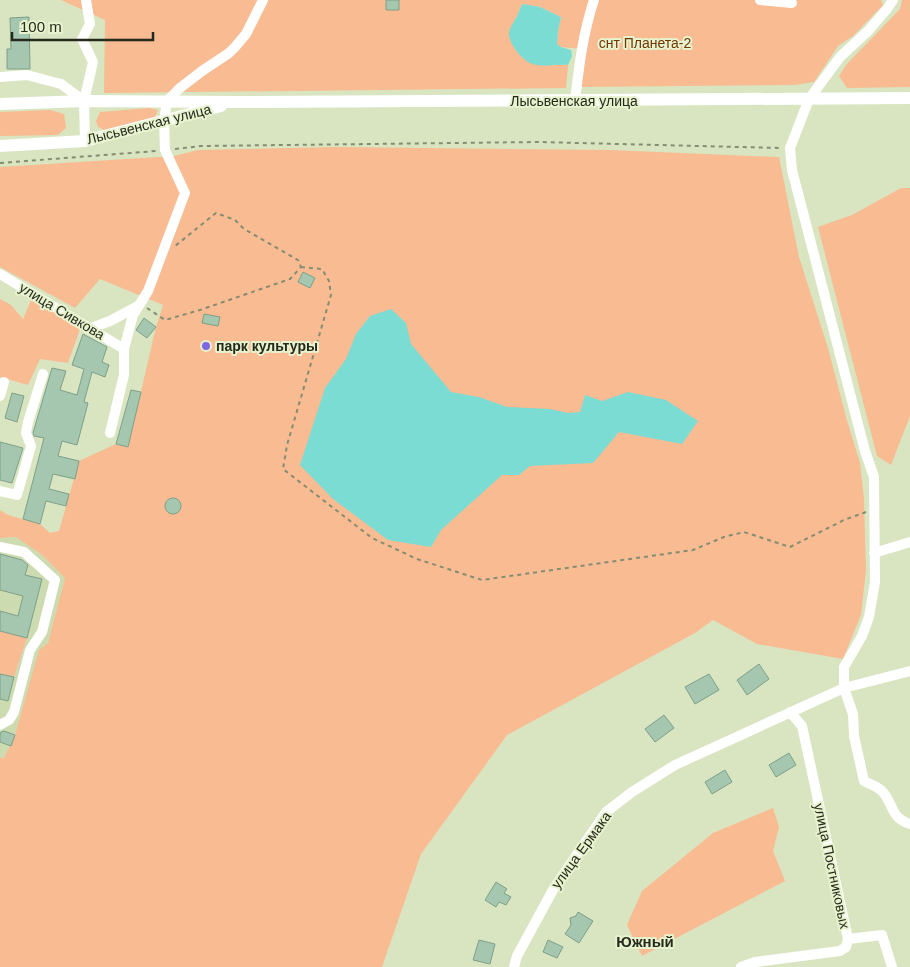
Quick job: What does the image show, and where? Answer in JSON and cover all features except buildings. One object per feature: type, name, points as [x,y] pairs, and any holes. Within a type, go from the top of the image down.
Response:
[{"type":"main road","name":"Лысьвенская улица","points":[[0,104],[84,101],[575,101],[910,98]]},
{"type":"main road","name":"Лысьвенская улица","points":[[0,146],[85,141],[238,102]]},
{"type":"street","points":[[85,141],[84,101],[93,62],[82,39],[90,24],[86,0]]},
{"type":"street","points":[[110,433],[124,375],[124,349],[133,315],[148,291],[184,194],[165,150],[164,121],[167,102],[180,88],[202,70],[235,47],[246,34],[263,0]]},
{"type":"street","points":[[575,101],[581,50],[588,17],[594,0]]},
{"type":"street","points":[[760,0],[792,3]]},
{"type":"street","points":[[892,0],[868,31],[840,57],[809,100],[790,148],[792,170],[865,451],[874,477],[875,582],[869,617],[862,636],[844,667],[844,688],[853,714],[854,736],[864,781],[881,790],[894,814],[902,822],[910,824]]},
{"type":"street","points":[[0,77],[27,75],[61,84],[84,101]]},
{"type":"street","name":"улица Сивкова","points":[[0,274],[124,349]]},
{"type":"street","points":[[91,328],[110,321],[141,304]]},
{"type":"street","points":[[0,491],[17,495],[31,446],[26,433],[28,422],[43,374]]},
{"type":"street","points":[[0,396],[4,382]]},
{"type":"street","points":[[874,553],[910,542]]},
{"type":"street","points":[[0,547],[24,552],[54,580],[42,632],[30,650],[14,712],[9,720],[0,725]]},
{"type":"street","name":"улица Ермака","points":[[514,967],[554,888],[606,812],[632,792],[675,764],[844,688],[910,671]]},
{"type":"street","name":"улица Постниковых","points":[[741,967],[754,962],[840,951],[846,947],[848,939],[802,726],[790,712]]},
{"type":"street","points":[[848,939],[882,935],[892,967]]},
{"type":"path","points":[[0,163],[201,146],[528,142],[790,148]]},
{"type":"path","points":[[174,247],[216,213],[235,220],[244,229],[298,260],[301,267]]},
{"type":"path","points":[[301,267],[322,269],[329,282],[332,295],[287,445],[283,469],[372,538],[416,559],[482,580],[693,550],[744,532],[790,547],[844,520],[874,510]]},
{"type":"path","points":[[141,304],[165,320],[290,280],[301,267]]},
{"type":"shaded area","points":[[16,537],[42,555],[65,578],[48,643],[39,651],[15,735],[4,758],[0,758],[0,674],[14,677],[27,638],[0,631],[0,538]]},
{"type":"green space","name":"снт Планета-2","points":[[61,0],[881,0],[883,5],[853,36],[838,46],[814,82],[794,85],[580,87],[584,49],[561,47],[557,44],[561,17],[540,7],[523,4],[510,30],[511,42],[522,57],[568,65],[566,88],[104,93],[105,20]]},
{"type":"green space","points":[[902,0],[910,0],[910,87],[847,88],[839,76],[846,65],[900,9]]},
{"type":"green space","points":[[149,108],[158,110],[155,117],[104,130],[98,127],[96,121],[100,112]]},
{"type":"green space","points":[[50,110],[64,114],[66,128],[58,135],[0,136],[0,112]]},
{"type":"green space","points":[[336,147],[611,150],[779,157],[799,257],[828,348],[860,463],[864,499],[866,570],[861,615],[843,659],[757,644],[713,620],[695,633],[507,735],[421,854],[382,967],[0,967],[0,758],[4,758],[15,735],[39,650],[48,643],[65,578],[42,555],[16,537],[0,538],[0,510],[8,515],[40,524],[50,533],[59,531],[79,461],[116,444],[128,447],[156,327],[163,305],[100,279],[75,308],[0,267],[0,167],[174,156],[198,150]]},
{"type":"green space","points":[[901,188],[910,188],[910,416],[891,465],[877,456],[818,227],[852,215]]},
{"type":"green space","points":[[0,299],[11,305],[23,319],[31,300],[81,326],[68,363],[40,359],[28,385],[0,377]]},
{"type":"green space","points":[[0,631],[27,638],[14,677],[0,674]]},
{"type":"green space","points":[[773,808],[779,827],[773,851],[785,881],[642,956],[627,925],[642,891],[713,833]]},
{"type":"water","points":[[523,4],[540,7],[561,17],[557,44],[571,50],[572,56],[568,65],[544,66],[530,63],[515,49],[510,40],[509,32]]},
{"type":"water","points":[[391,309],[406,323],[411,344],[451,392],[479,397],[507,407],[550,409],[568,413],[580,412],[585,395],[602,401],[628,392],[666,400],[698,421],[682,444],[619,432],[593,463],[530,466],[519,475],[502,475],[441,530],[431,547],[388,540],[333,499],[300,465],[325,388],[346,359],[356,334],[370,316]]},
{"type":"place","name":"парк культуры","points":[[206,346]]},
{"type":"district","name":"Южный","points":[[645,942]]}]
